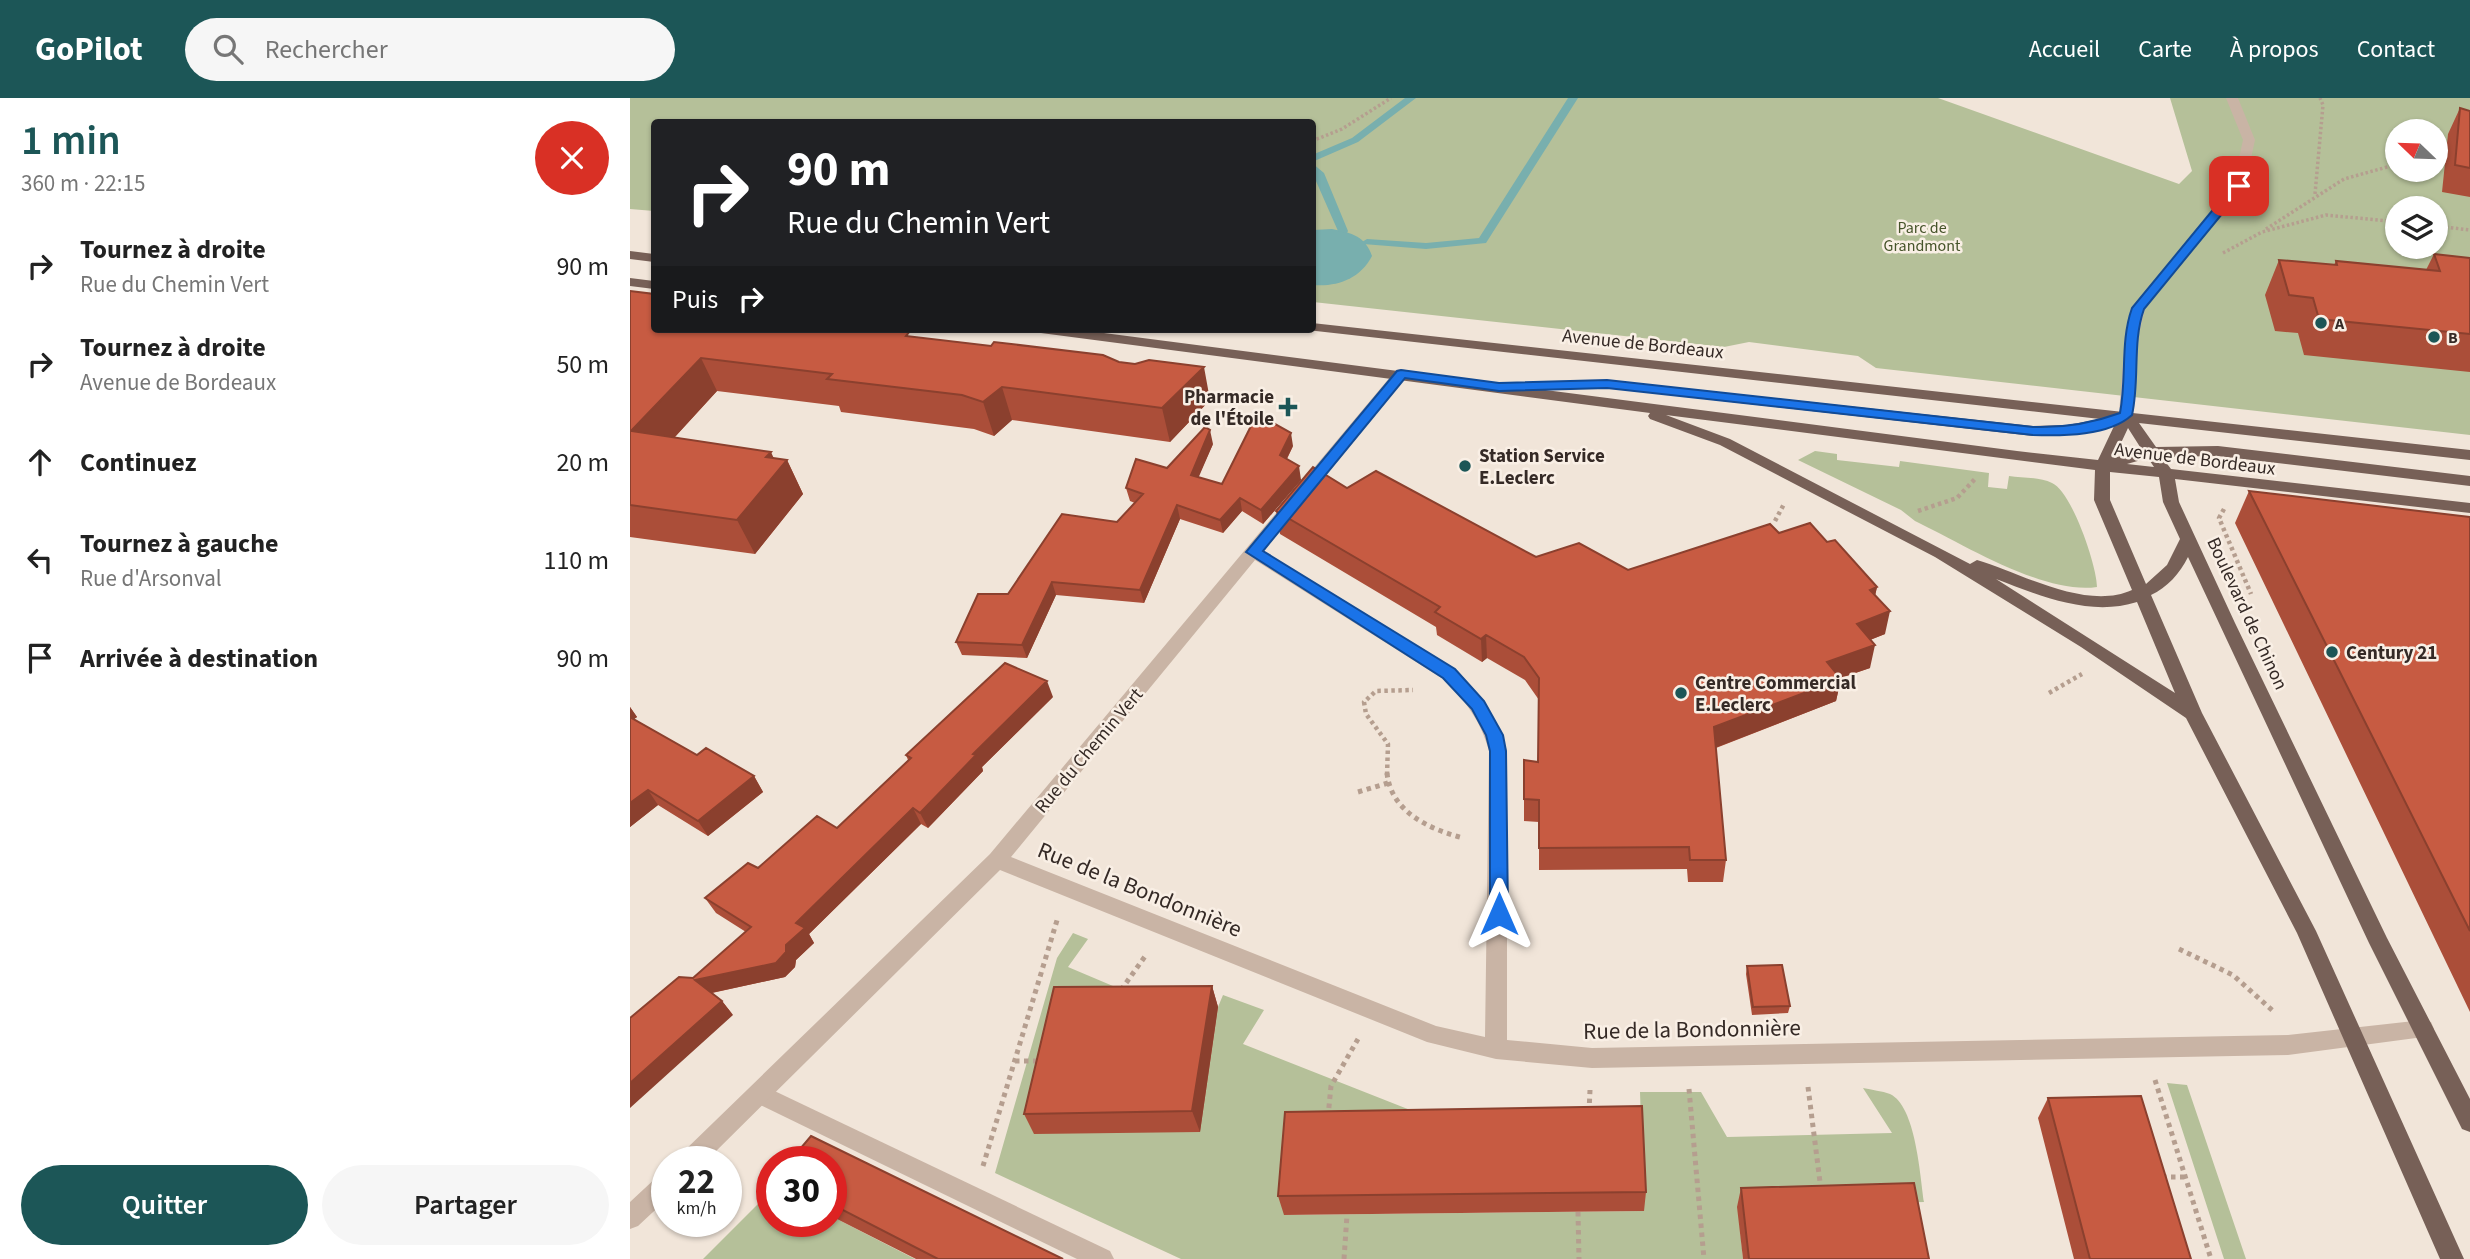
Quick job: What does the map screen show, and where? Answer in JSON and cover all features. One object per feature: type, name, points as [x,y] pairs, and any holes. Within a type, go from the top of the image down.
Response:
[{"type":"main road","points":[[630,255],[651,258]]},
{"type":"main road","points":[[630,282],[651,285]]},
{"type":"main road","name":"Avenue de Bordeaux","points":[[1316,327],[2470,455]]},
{"type":"main road","name":"Avenue de Bordeaux","points":[[1074,333],[1401,373],[1612,403],[2166,474],[2470,508]]},
{"type":"main road","points":[[1499,387],[1607,384],[2033,431],[2060,432],[2095,426],[2126,415]]},
{"type":"main road","points":[[1612,403],[1726,442],[1941,553],[2087,643],[2193,713]]},
{"type":"main road","points":[[2126,415],[2103,466],[2102,500],[2193,713],[2305,931],[2354,1035],[2452,1259]]},
{"type":"main road","name":"Boulevard de Chinon","points":[[2126,415],[2166,474],[2171,502],[2188,540],[2470,1122]]},
{"type":"main road","points":[[2103,466],[2127,456],[2151,452],[2218,452],[2470,481]]},
{"type":"main road","points":[[1941,553],[2091,603],[2143,593],[2173,570],[2188,540]]},
{"type":"street","points":[[2126,415],[2131,392],[2131,330],[2138,308],[2239,186],[2249,140],[2232,98]]},
{"type":"street","name":"Rue du Chemin Vert","points":[[706,1146],[997,860],[1401,373]]},
{"type":"street","points":[[1254,552],[1449,674],[1475,701],[1488,720],[1498,751],[1496,1049]]},
{"type":"street","name":"Rue de la Bondonnière","points":[[997,860],[1435,1035],[1496,1049],[1565,1057],[1686,1058],[2307,1042],[2423,1029]]},
{"type":"street","points":[[760,1094],[1102,1259]]},
{"type":"street","points":[[630,1218],[651,1198]]},
{"type":"path","points":[[1316,139],[1342,129],[1391,98]]},
{"type":"path","points":[[2315,195],[2322,155],[2323,105],[2320,98]]},
{"type":"path","points":[[2178,261],[2231,251],[2315,195],[2349,177],[2385,167]]},
{"type":"path","points":[[2262,232],[2326,215],[2385,221]]},
{"type":"path","points":[[2448,227],[2470,230]]},
{"type":"path","points":[[1889,526],[1920,510],[1957,498],[1982,473]]},
{"type":"path","points":[[1475,701],[1400,689],[1370,693],[1364,707],[1373,726],[1388,744],[1388,783],[1404,809],[1431,828],[1446,834],[1499,844]]},
{"type":"path","points":[[1358,792],[1388,783]]},
{"type":"path","points":[[974,1198],[1058,916]]},
{"type":"path","points":[[1119,999],[1122,990],[1166,928]]},
{"type":"path","points":[[2179,949],[2233,975],[2307,1042]]},
{"type":"path","points":[[1338,1118],[1328,1117],[1331,1086],[1373,1011]]},
{"type":"path","points":[[2144,1047],[2211,1259]]},
{"type":"path","points":[[1804,1053],[1822,1204]]},
{"type":"path","points":[[1686,1058],[1704,1259]]},
{"type":"path","points":[[1015,1061],[1052,1061]]},
{"type":"path","points":[[2147,1177],[2186,1177]]},
{"type":"path","points":[[1578,1212],[1579,1259]]},
{"type":"path","points":[[1344,1259],[1348,1215]]},
{"type":"green space","name":"Parc de Grandmont","points":[[630,98],[1938,98],[2179,184],[2192,171],[2170,98],[2470,98],[2470,435],[1876,368],[1858,356],[1749,342],[1724,347],[1316,302],[1316,119],[651,119],[651,211],[630,209]]},
{"type":"green space","points":[[1815,451],[1837,454],[1837,460],[1899,467],[1900,461],[1989,473],[1988,487],[2007,489],[2009,476],[2052,483],[2060,489],[2075,514],[2088,547],[2097,587],[2053,583],[2004,566],[1915,521],[1901,510],[1798,460]]},
{"type":"green space","points":[[1073,933],[1088,939],[1068,967],[1165,1008],[1200,1131],[1218,1007],[1223,995],[1264,1010],[1243,1044],[1428,1117],[1284,1215],[1644,1211],[1640,1092],[1701,1092],[1727,1137],[1892,1133],[1863,1088],[1890,1094],[1906,1112],[1911,1127],[1924,1202],[1738,1207],[1743,1259],[1181,1259],[995,1173],[1057,958]]},
{"type":"green space","points":[[2167,1083],[2187,1085],[2246,1259],[2224,1259]]},
{"type":"green space","points":[[756,1206],[756,1237],[847,1237],[847,1224],[915,1259],[703,1259],[725,1237],[742,1237],[742,1220]]},
{"type":"water","points":[[1332,229],[1357,237],[1366,244],[1372,256],[1361,271],[1347,280],[1331,285],[1316,285],[1316,230]]},
{"type":"building","points":[[2460,108],[2470,111],[2470,168],[2455,165]]},
{"type":"building","points":[[2448,256],[2470,258],[2470,334],[2319,319],[2313,298],[2289,295],[2279,260],[2337,265],[2336,261],[2440,271],[2436,259],[2448,259]]},
{"type":"building","points":[[630,291],[651,294],[651,333],[908,333],[906,336],[991,346],[994,342],[1103,355],[1119,362],[1135,364],[1149,360],[1204,367],[1162,408],[1002,387],[983,402],[962,395],[827,379],[832,374],[701,358],[631,431],[771,452],[766,457],[787,460],[737,520],[630,505]]},
{"type":"building","points":[[1257,414],[1291,433],[1280,455],[1299,466],[1261,510],[1240,498],[1220,520],[1177,505],[1140,590],[1052,582],[1022,645],[956,642],[978,594],[1008,594],[1062,514],[1117,522],[1143,494],[1126,488],[1136,459],[1167,468],[1205,427],[1210,430],[1191,475],[1222,484]]},
{"type":"building","name":"Centre Commercial E.Leclerc","points":[[1313,467],[1347,488],[1376,471],[1536,557],[1579,543],[1628,570],[1770,524],[1779,533],[1810,523],[1827,542],[1835,540],[1877,587],[1870,590],[1890,611],[1857,624],[1875,645],[1827,662],[1841,679],[1714,727],[1726,860],[1690,860],[1689,847],[1539,848],[1539,800],[1524,799],[1524,760],[1538,762],[1539,678],[1524,657],[1486,635],[1481,639],[1435,612],[1440,607],[1276,511]]},
{"type":"building","points":[[2249,491],[2470,517],[2470,931]]},
{"type":"building","points":[[1005,663],[1047,681],[973,754],[976,755],[920,813],[913,808],[796,923],[805,928],[786,945],[786,952],[776,963],[695,980],[722,1001],[630,1083],[630,1018],[679,977],[693,978],[751,927],[705,898],[748,863],[758,868],[817,816],[837,828],[911,758],[906,755]]},
{"type":"building","points":[[630,717],[697,755],[706,748],[754,776],[698,821],[648,790],[630,803]]},
{"type":"building","points":[[1782,965],[1790,1006],[1753,1007],[1747,966]]},
{"type":"building","points":[[1212,986],[1192,1111],[1024,1114],[1054,987]]},
{"type":"building","points":[[2141,1096],[2191,1259],[2090,1259],[2048,1098]]},
{"type":"building","points":[[1642,1106],[1646,1192],[1278,1196],[1285,1112]]},
{"type":"building","points":[[811,1136],[831,1146],[803,1146]]},
{"type":"building","points":[[847,1154],[1063,1259],[938,1259],[847,1212]]},
{"type":"building","points":[[1914,1183],[1929,1259],[1749,1259],[1741,1188]]},
{"type":"waterway","points":[[1316,157],[1355,140],[1411,98]]},
{"type":"waterway","points":[[1367,242],[1426,246],[1482,241],[1573,98]]},
{"type":"waterway","points":[[1316,170],[1343,231]]},
{"type":"place","name":"A","points":[[2321,323]]},
{"type":"place","name":"B","points":[[2434,337]]},
{"type":"place","name":"Pharmacie de l'Étoile","points":[[1288,407]]},
{"type":"place","name":"Station Service E.Leclerc","points":[[1465,466]]},
{"type":"place","name":"Century 21","points":[[2332,652]]},
{"type":"place","name":"Centre Commercial E.Leclerc","points":[[1681,693]]},
{"type":"route","points":[[1499,914],[1498,751],[1488,720],[1478,705],[1467,690],[1449,674],[1254,552],[1382,401],[1401,373],[1499,387],[1607,384],[1783,401],[2033,431],[2060,432],[2095,426],[2126,415],[2131,392],[2131,330],[2138,308],[2239,186]]}]
